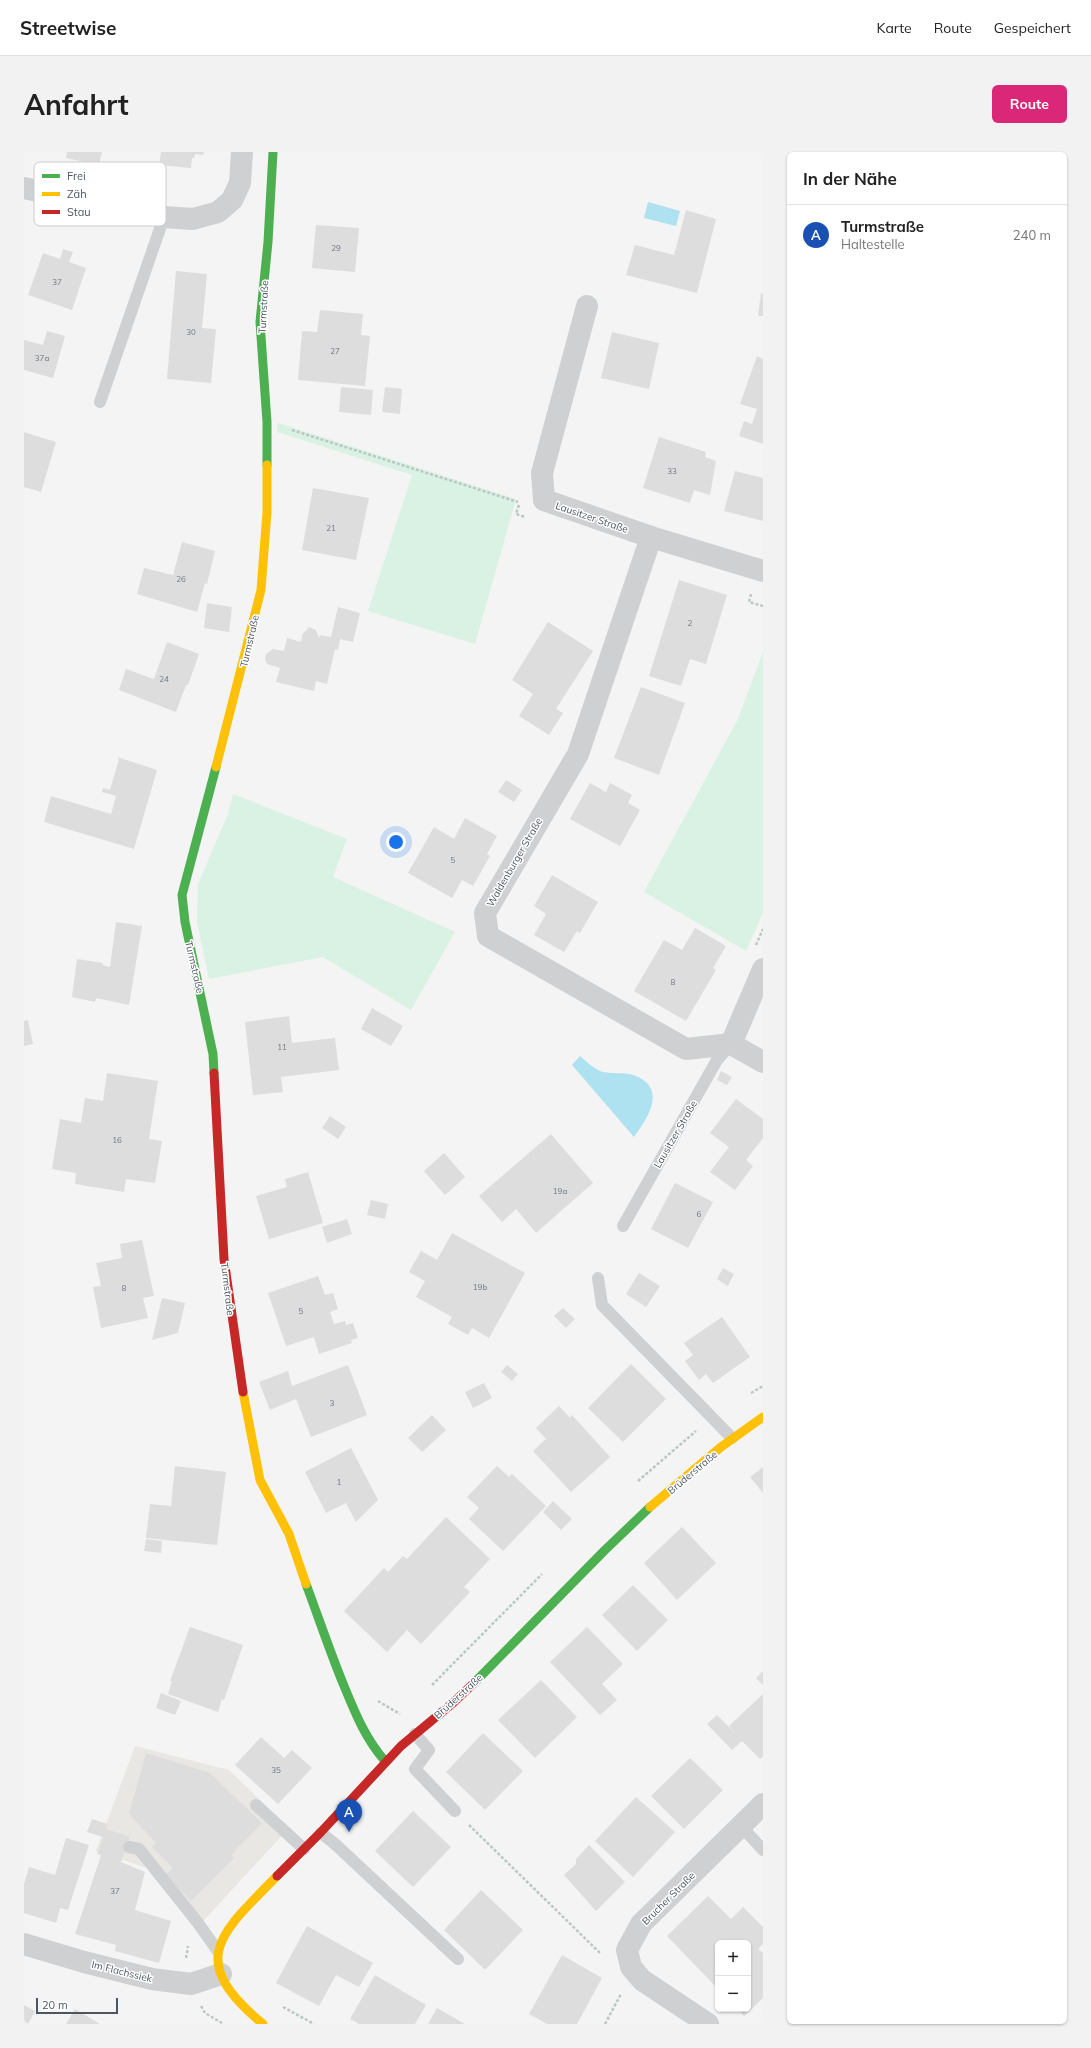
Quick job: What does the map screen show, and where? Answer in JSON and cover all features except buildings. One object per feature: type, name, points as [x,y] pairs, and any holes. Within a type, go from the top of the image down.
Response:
[{"type":"street","points":[[166,217],[193,219],[218,212],[232,200],[240,183],[242,152]]},
{"type":"street","name":"Turmstraße","points":[[273,152],[268,242],[260,322],[267,422],[267,512],[261,590],[239,683],[182,895],[185,922],[213,1054],[224,1259],[240,1376],[260,1480],[289,1534],[328,1646],[360,1726],[372,1746],[385,1761]]},
{"type":"street","points":[[24,188],[34,190]]},
{"type":"street","name":"Lausitzer Straße","points":[[587,306],[542,473],[544,500],[651,537],[763,571]]},
{"type":"street","name":"Waldenburger Straße","points":[[651,537],[578,754],[485,913],[488,936],[686,1049],[731,1044]]},
{"type":"street","name":"Lausitzer Straße","points":[[731,1044],[763,969]]},
{"type":"street","points":[[731,1044],[763,1062]]},
{"type":"street","name":"Brüderstraße","points":[[217,1950],[221,1940],[241,1914],[320,1833],[385,1761],[458,1698],[627,1529],[732,1438],[763,1417]]},
{"type":"street","name":"Brucher Straße","points":[[708,2024],[642,1980],[631,1967],[627,1950],[641,1924],[763,1804]]},
{"type":"street","name":"Im Flachssiek","points":[[24,1944],[84,1962],[152,1979],[191,1984],[220,1974]]},
{"type":"street","points":[[217,1950],[217,1962],[220,1974],[234,1998],[245,2010],[263,2024]]},
{"type":"lane","points":[[100,402],[161,226]]},
{"type":"lane","name":"Lausitzer Straße","points":[[623,1226],[717,1060],[731,1044]]},
{"type":"lane","points":[[598,1278],[602,1305],[732,1438]]},
{"type":"lane","points":[[415,1734],[429,1750],[415,1769],[454,1810]]},
{"type":"lane","points":[[256,1805],[304,1849]]},
{"type":"lane","points":[[741,1826],[763,1850]]},
{"type":"lane","points":[[320,1833],[335,1844],[458,1959]]},
{"type":"lane","points":[[129,1847],[139,1849],[198,1923],[217,1950]]},
{"type":"path","points":[[267,422],[526,504],[544,500]]},
{"type":"path","points":[[454,1810],[603,1956]]},
{"type":"path","points":[[605,2024],[623,1990]]},
{"type":"path","points":[[276,2003],[314,2024]]},
{"type":"shaded area","points":[[135,1746],[229,1770],[289,1828],[197,1928],[147,1868],[96,1851]]},
{"type":"green space","points":[[278,423],[516,499],[475,644],[368,611],[412,475],[277,432]]},
{"type":"green space","points":[[763,652],[763,913],[746,951],[644,892],[738,719]]},
{"type":"green space","points":[[233,794],[347,839],[333,877],[455,932],[411,1010],[323,957],[209,979],[197,922],[198,884],[228,814]]},
{"type":"water","points":[[648,202],[680,211],[676,226],[644,218]]},
{"type":"water","points":[[580,1056],[600,1071],[633,1075],[644,1080],[650,1087],[653,1095],[650,1112],[634,1137],[572,1065]]},
{"type":"traffic: fast","points":[[267,465],[267,422],[260,322],[268,242],[273,152]]},
{"type":"traffic: fast","points":[[214,1073],[213,1054],[185,922],[182,895],[216,767]]},
{"type":"traffic: fast","points":[[475,1682],[605,1550],[650,1507]]},
{"type":"traffic: fast","points":[[306,1584],[337,1669],[355,1713],[365,1733],[385,1761]]},
{"type":"traffic: slow","points":[[216,767],[261,590],[267,512],[267,465]]},
{"type":"traffic: slow","points":[[243,1392],[260,1480],[289,1534],[306,1584]]},
{"type":"traffic: slow","points":[[650,1507],[721,1447],[763,1417]]},
{"type":"traffic: slow","points":[[263,2024],[239,2002],[225,1982],[218,1965],[219,1948],[227,1932],[240,1915],[277,1876]]},
{"type":"traffic: jam","points":[[214,1073],[224,1259],[243,1392]]},
{"type":"traffic: jam","points":[[277,1876],[321,1832],[401,1746],[454,1702],[475,1682]]},
{"type":"place","name":"Turmstraße","points":[[349,1832]]}]
